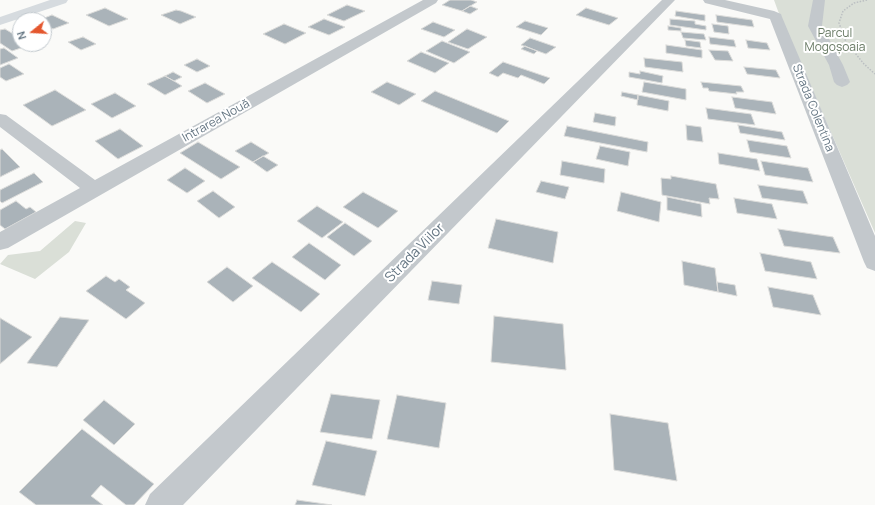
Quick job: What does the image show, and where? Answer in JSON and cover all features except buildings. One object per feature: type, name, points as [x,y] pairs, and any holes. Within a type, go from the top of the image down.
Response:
[{"type":"main road","points":[[0,21],[62,0]]},
{"type":"street","name":"Intrarea Nouă","points":[[0,242],[432,0]]},
{"type":"street","name":"Strada Viilor","points":[[161,505],[669,0]]},
{"type":"street","name":"Strada Colentina","points":[[709,0],[776,17],[875,262]]},
{"type":"street","points":[[818,0],[815,26],[836,65],[842,82]]},
{"type":"street","points":[[0,119],[95,189]]},
{"type":"path","points":[[867,0],[854,3],[843,11],[839,23],[846,42],[864,64],[875,74]]},
{"type":"green space","name":"Parcul Mogoșoaia","points":[[774,0],[875,0],[875,233],[778,11]]},
{"type":"green space","points":[[75,221],[86,223],[69,252],[35,279],[0,264],[8,255],[40,251]]}]
